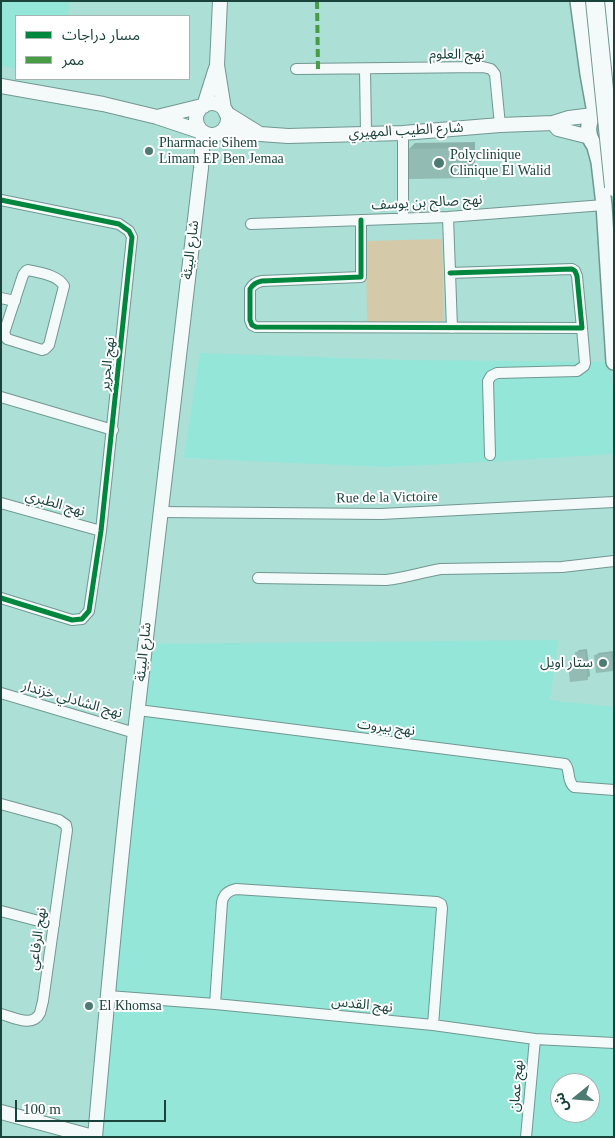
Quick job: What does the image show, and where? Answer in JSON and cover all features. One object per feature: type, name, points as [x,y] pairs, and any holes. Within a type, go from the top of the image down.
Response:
[{"type":"highway","points":[[594,1],[614,187]]},
{"type":"highway","points":[[606,1],[614,73]]},
{"type":"main road","name":"شارع البيئة","points":[[201,168],[220,133],[226,127],[227,122],[217,65],[220,1]]},
{"type":"main road","points":[[578,1],[594,114]]},
{"type":"main road","name":"شارع البيئة","points":[[94,1137],[135,733],[201,168],[202,132],[196,122],[196,116],[203,106],[217,65]]},
{"type":"main road","points":[[1,86],[103,104],[157,117],[210,136],[220,133]]},
{"type":"main road","points":[[157,117],[211,103],[216,104],[225,111]]},
{"type":"main road","points":[[614,103],[601,107],[594,114],[589,130],[599,162],[604,205],[614,362]]},
{"type":"main road","name":"شارع الطيب المهيري","points":[[225,111],[260,134]]},
{"type":"main road","name":"شارع الطيب المهيري","points":[[220,133],[300,136],[403,133],[500,125],[553,123],[594,114]]},
{"type":"main road","points":[[553,123],[558,129],[592,142],[602,152],[609,156],[614,156]]},
{"type":"main road","points":[[1,1112],[94,1137]]},
{"type":"street","name":"نهج العلوم","points":[[296,69],[483,67],[491,69],[495,74],[500,125]]},
{"type":"street","points":[[365,69],[366,134]]},
{"type":"street","points":[[403,133],[404,218]]},
{"type":"street","name":"نهج الجرير","points":[[1,200],[119,224],[129,231],[132,237],[113,430],[89,611],[82,619],[72,620],[1,598]]},
{"type":"street","name":"نهج صالح بن يوسف","points":[[251,224],[448,216],[604,205]]},
{"type":"street","points":[[448,216],[452,328]]},
{"type":"street","points":[[361,220],[362,277],[256,282],[250,289],[250,320],[252,325],[256,327],[582,328]]},
{"type":"street","points":[[450,273],[572,269],[575,270],[577,276],[585,363],[577,371],[496,373],[489,378],[490,455]]},
{"type":"street","points":[[28,270],[58,279],[63,283],[64,286],[49,345],[45,349],[42,350],[5,336],[4,333],[15,302],[23,275],[28,270]]},
{"type":"street","points":[[1,298],[15,302]]},
{"type":"street","points":[[1,397],[113,430]]},
{"type":"street","name":"Rue de la Victoire","points":[[160,512],[380,514],[614,502]]},
{"type":"street","name":"نهج الطبري","points":[[1,503],[101,531]]},
{"type":"street","points":[[258,578],[386,580],[401,579],[441,569],[562,566],[614,561]]},
{"type":"street","name":"نهج الشادلي خزندار","points":[[1,694],[135,733]]},
{"type":"street","name":"نهج بيروت","points":[[138,710],[564,764],[567,765],[570,783],[574,787],[614,790]]},
{"type":"street","name":"نهج الرفاعي","points":[[1,804],[60,820],[66,825],[67,834],[40,1013],[32,1021],[1,1014]]},
{"type":"street","points":[[215,1004],[222,902],[226,894],[231,890],[437,902],[441,904],[442,908],[433,1025]]},
{"type":"street","points":[[1,911],[54,925]]},
{"type":"street","name":"نهج القدس","points":[[108,996],[215,1004],[433,1025],[535,1039],[614,1043]]},
{"type":"street","name":"نهج عمان","points":[[526,1137],[535,1039]]},
{"type":"shaded area","points":[[1,1],[69,1],[68,15],[15,15],[15,69],[1,65]]},
{"type":"shaded area","points":[[442,239],[444,321],[367,322],[366,241]]},
{"type":"shaded area","points":[[200,353],[405,360],[609,362],[614,396],[614,454],[386,467],[184,458]]},
{"type":"shaded area","points":[[558,640],[550,700],[614,707],[614,1137],[90,1137],[140,644]]},
{"type":"building","name":"Polyclinique Clinique El Walid","points":[[469,148],[470,178],[409,179],[407,149]]},
{"type":"building","points":[[585,651],[588,680],[570,682],[568,662],[576,661],[575,652]]},
{"type":"building","points":[[611,653],[613,671],[596,673],[594,655]]},
{"type":"marked path","points":[[317,1],[318,69]]},
{"type":"cycle path","points":[[1,200],[119,224],[129,231],[132,237],[101,531],[89,611],[82,619],[72,620],[1,598]]},
{"type":"cycle path","points":[[361,220],[361,277],[262,281],[256,283],[250,289],[250,320],[252,325],[256,327],[582,328],[577,276],[572,269],[450,273]]},
{"type":"place","name":"Pharmacie Sihem Limam EP Ben Jemaa","points":[[149,151]]},
{"type":"place","name":"Polyclinique Clinique El Walid","points":[[439,163]]},
{"type":"place","name":"ستار اويل","points":[[603,663]]},
{"type":"place","name":"El Khomsa","points":[[89,1006]]}]
